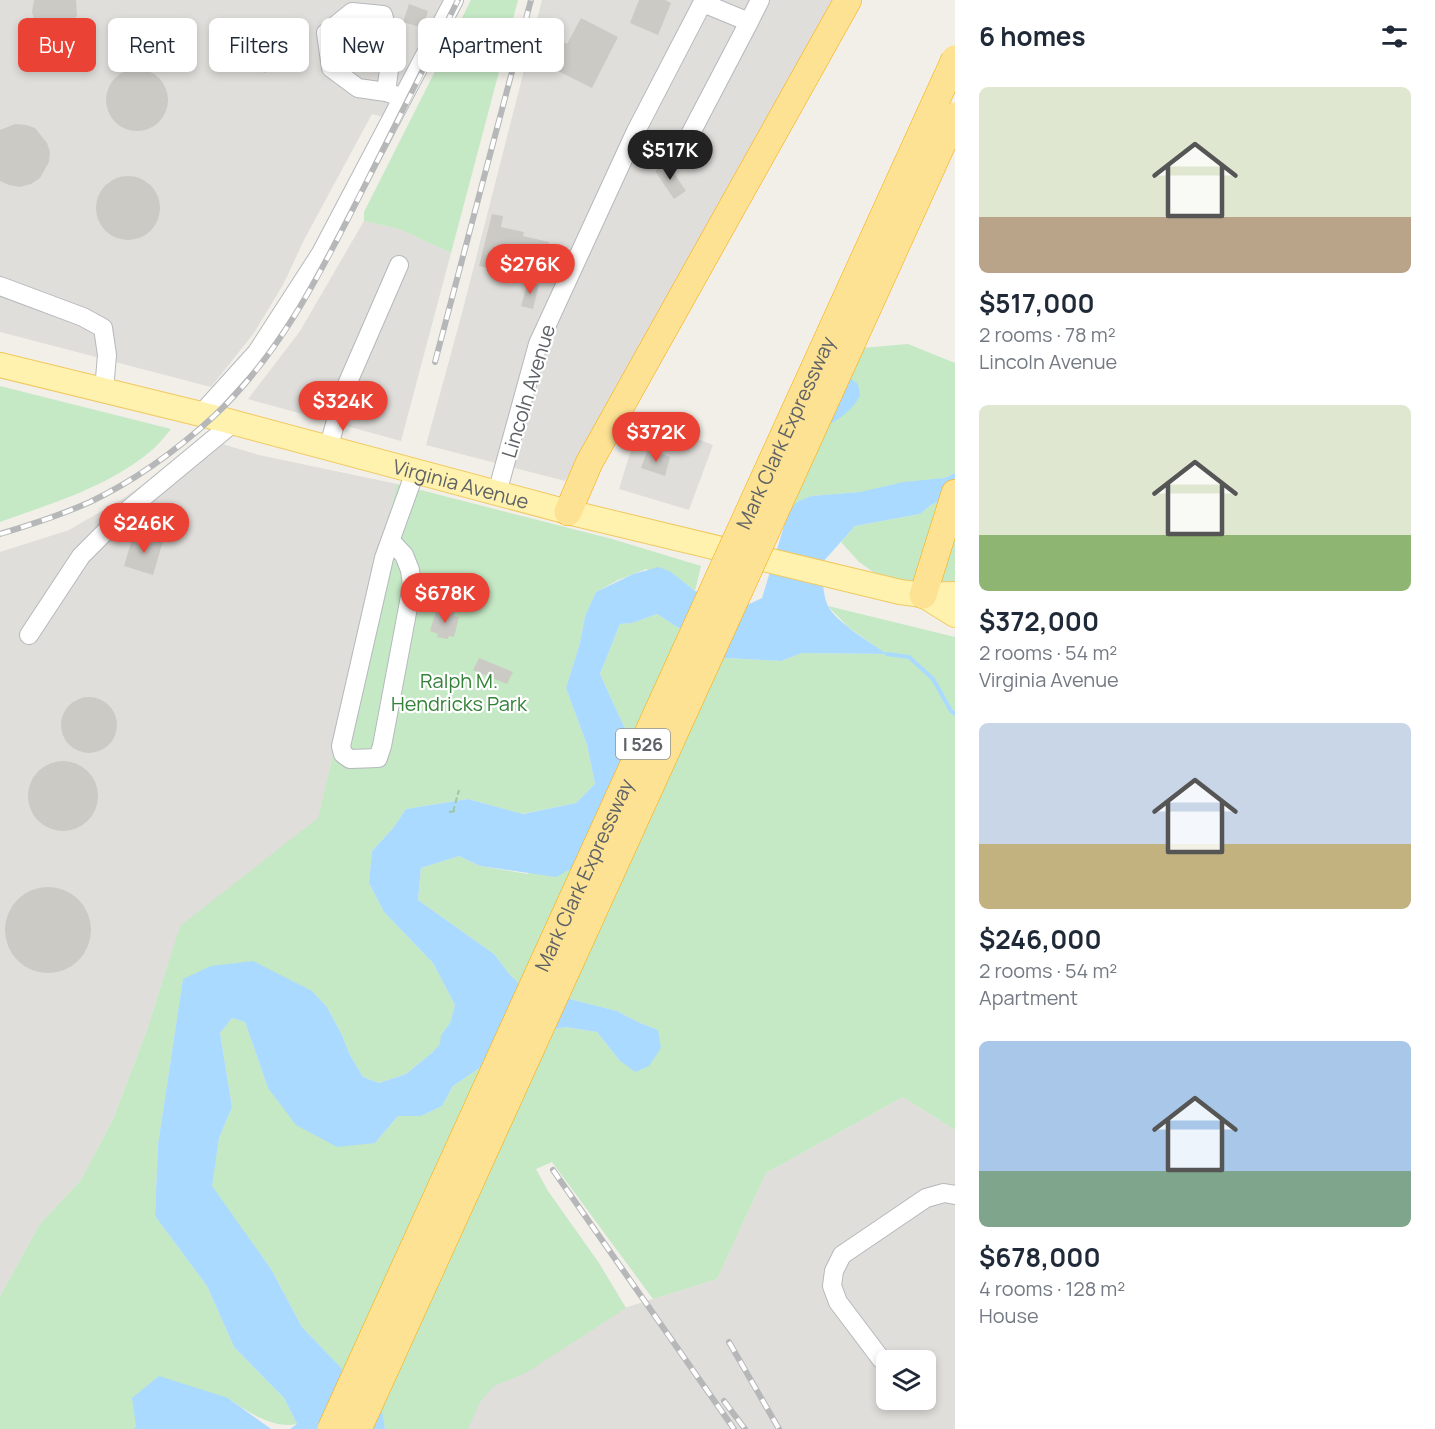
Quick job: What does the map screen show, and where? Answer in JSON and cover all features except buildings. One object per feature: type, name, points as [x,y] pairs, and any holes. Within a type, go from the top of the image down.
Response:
[{"type":"highway","points":[[568,512],[589,463],[848,0]]},
{"type":"highway","name":"Mark Clark Expressway","points":[[331,1429],[955,59]]},
{"type":"highway","name":"Mark Clark Expressway","points":[[358,1429],[955,117]]},
{"type":"highway","points":[[911,593],[935,555],[955,493]]},
{"type":"main road","name":"Virginia Avenue","points":[[0,365],[201,414],[568,512],[911,593],[955,594]]},
{"type":"main road","name":"Virginia Avenue","points":[[911,593],[955,615]]},
{"type":"street","points":[[201,414],[257,352],[321,253],[394,95],[454,0]]},
{"type":"street","points":[[683,148],[760,0]]},
{"type":"street","points":[[704,1],[749,22]]},
{"type":"street","name":"Lincoln Avenue","points":[[497,493],[537,344],[636,131],[704,1]]},
{"type":"street","points":[[385,8],[392,47],[394,95],[358,88],[331,68],[326,33],[352,12],[385,8]]},
{"type":"street","points":[[328,449],[345,389],[399,265]]},
{"type":"street","points":[[0,286],[83,317],[103,328],[107,355],[104,390]]},
{"type":"street","points":[[29,635],[81,556],[123,514],[233,423]]},
{"type":"street","points":[[391,540],[404,555],[410,570],[412,586],[405,628],[378,758],[350,759],[343,754],[341,746],[384,558],[415,472]]},
{"type":"street","points":[[876,1352],[838,1302],[832,1286],[834,1271],[842,1255],[926,1198],[944,1192],[955,1195]]},
{"type":"path","points":[[458,811],[451,812],[459,790]]},
{"type":"shaded area","points":[[0,0],[454,0],[445,18],[418,18],[418,72],[394,120],[372,114],[304,240],[284,283],[254,333],[211,387],[0,332]]},
{"type":"shaded area","points":[[542,0],[832,0],[565,481],[426,445],[524,72],[564,72],[564,18],[537,18]]},
{"type":"shaded area","points":[[364,221],[399,229],[451,253],[401,441],[248,399],[300,331]]},
{"type":"shaded area","points":[[641,417],[713,445],[689,510],[619,489]]},
{"type":"shaded area","points":[[202,438],[259,455],[397,484],[318,819],[180,927],[146,1033],[113,1119],[81,1180],[40,1224],[0,1296],[0,552],[69,530],[119,501],[166,469]]},
{"type":"shaded area","points":[[903,1097],[955,1130],[955,1429],[414,1429],[458,1360],[717,1279],[766,1173]]},
{"type":"green space","points":[[471,0],[518,0],[513,18],[462,18]]},
{"type":"green space","points":[[435,72],[499,72],[451,253],[399,229],[364,221],[364,212]]},
{"type":"green space","points":[[908,344],[955,363],[955,473],[944,478],[860,492],[811,496],[788,513],[850,349]]},
{"type":"green space","points":[[0,386],[171,429],[160,443],[135,463],[99,484],[60,501],[0,522]]},
{"type":"green space","name":"Ralph M. Hendricks Park","points":[[397,484],[612,539],[701,566],[695,591],[683,582],[646,569],[596,592],[585,616],[580,643],[566,688],[587,745],[595,784],[576,803],[522,814],[468,799],[406,809],[394,827],[372,851],[369,883],[384,912],[433,963],[455,1005],[450,1023],[441,1035],[441,1044],[406,1074],[379,1083],[363,1077],[327,1007],[312,991],[290,981],[183,980],[158,1144],[155,1216],[207,1286],[234,1347],[284,1398],[297,1424],[270,1422],[252,1414],[228,1398],[136,1426],[134,1429],[0,1429],[0,1296],[40,1224],[81,1180],[113,1119],[146,1033],[180,926],[318,818]]},
{"type":"green space","points":[[955,494],[955,603],[879,576],[859,562],[841,542],[855,526],[920,514],[931,505]]},
{"type":"green space","points":[[828,606],[955,637],[955,1130],[903,1097],[766,1173],[717,1279],[653,1299],[552,1162],[536,1169],[548,1191],[599,1263],[626,1308],[526,1373],[494,1386],[480,1402],[468,1429],[385,1429],[381,1411],[302,1327],[271,1269],[211,1186],[219,1138],[232,1107],[220,1033],[232,1018],[245,1022],[268,1088],[375,1143],[398,1116],[421,1116],[442,1106],[453,1086],[528,1035],[565,1027],[597,1032],[619,1060],[658,1030],[617,1011],[523,987],[494,954],[418,900],[421,868],[459,856],[480,866],[528,874],[632,744],[600,674],[620,624],[632,623],[657,614],[725,658],[781,661],[802,653],[886,654],[847,626]]},
{"type":"water","points":[[847,376],[858,384],[860,396],[845,414],[813,433]]},
{"type":"water","points":[[955,473],[955,494],[931,505],[920,514],[855,526],[822,563],[825,596],[832,612],[854,632],[887,654],[802,653],[781,661],[725,658],[657,614],[632,623],[620,624],[600,674],[632,744],[591,858],[556,877],[480,866],[459,856],[421,868],[418,900],[494,954],[523,987],[617,1011],[658,1030],[661,1048],[649,1066],[635,1072],[619,1060],[597,1032],[565,1027],[528,1035],[453,1086],[442,1106],[421,1116],[398,1116],[375,1143],[337,1147],[296,1125],[268,1088],[245,1022],[232,1018],[220,1033],[232,1107],[219,1138],[212,1186],[271,1269],[302,1327],[382,1411],[385,1429],[290,1429],[297,1424],[284,1398],[234,1347],[207,1286],[155,1216],[158,1144],[183,979],[211,966],[253,961],[312,991],[327,1007],[363,1077],[379,1083],[406,1074],[440,1044],[441,1035],[450,1023],[455,1005],[433,963],[384,912],[369,883],[372,851],[394,827],[406,809],[468,799],[523,814],[576,803],[595,784],[587,745],[566,688],[580,643],[585,616],[596,592],[633,574],[659,567],[671,572],[695,591],[745,606],[762,598],[788,513],[797,502],[811,496],[860,492],[904,482],[944,478]]},
{"type":"water","points":[[159,1376],[228,1398],[271,1429],[134,1429],[136,1426],[132,1398]]},
{"type":"waterway","points":[[887,654],[909,657],[933,679],[955,714]]},
{"type":"railway","points":[[0,534],[79,507],[123,484],[185,441],[237,393],[278,341],[313,284],[458,0]]},
{"type":"railway","points":[[435,362],[531,0]]},
{"type":"railway","points":[[553,1170],[734,1429]]},
{"type":"railway","points":[[729,1342],[779,1429]]},
{"type":"railway","points":[[724,1401],[745,1429]]}]
